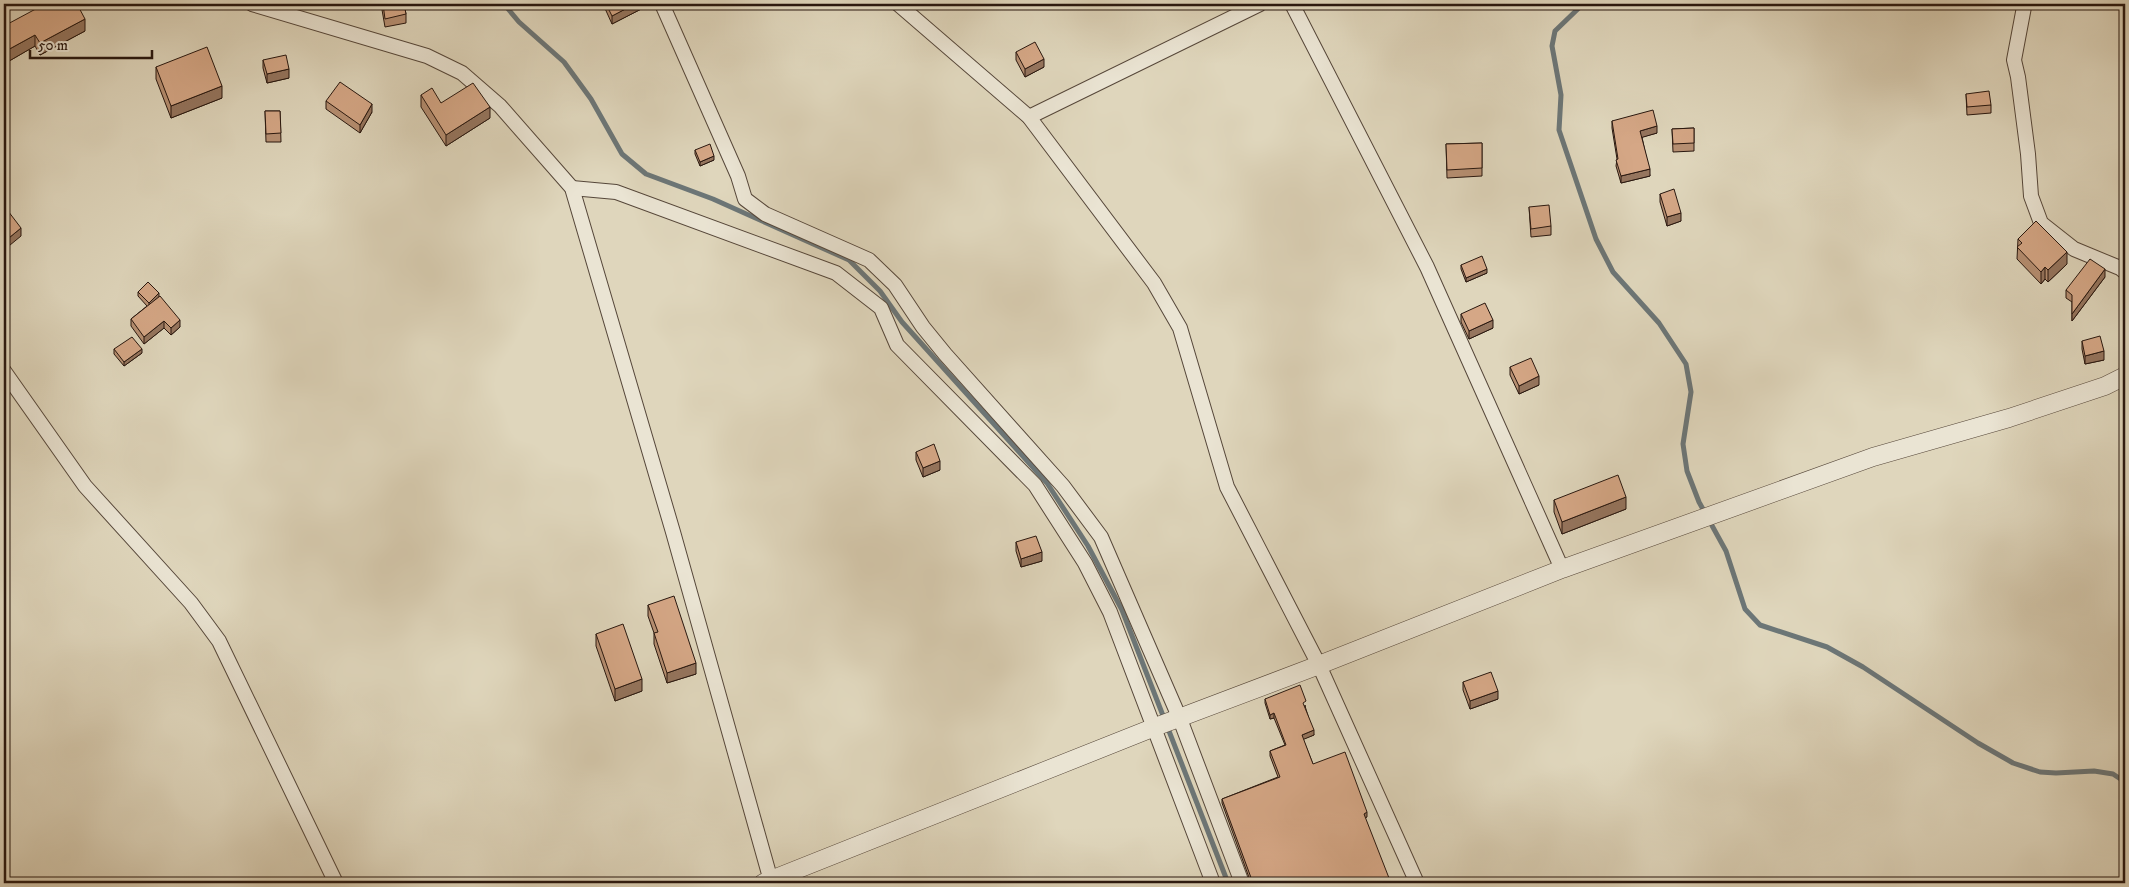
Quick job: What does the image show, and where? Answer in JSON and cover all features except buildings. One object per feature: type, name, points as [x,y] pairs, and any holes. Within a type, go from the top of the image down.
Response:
[{"type":"street","points":[[252,4],[427,56],[462,73],[500,106],[572,188],[672,532],[767,882],[1155,727],[1319,666],[1562,569],[1874,457],[2008,418],[2106,386],[2125,376]]},
{"type":"street","points":[[662,4],[738,176],[745,199],[765,214],[870,260],[895,285],[923,327],[945,354],[1063,486],[1101,537],[1180,719],[1242,883]]},
{"type":"street","points":[[898,4],[1029,117],[1154,282],[1180,328],[1227,487],[1319,666],[1417,883]]},
{"type":"street","points":[[1029,117],[1260,4]]},
{"type":"street","points":[[1292,4],[1427,267],[1562,569]]},
{"type":"street","points":[[2021,4],[2024,7],[2014,60],[2028,154],[2031,196],[2041,222],[2074,249],[2120,268],[2125,272]]},
{"type":"street","points":[[572,188],[616,192],[836,273],[881,308],[897,345],[1035,485],[1085,563],[1110,612],[1213,883]]},
{"type":"street","points":[[4,372],[85,486],[191,603],[219,641],[336,883]]},
{"type":"waterway","points":[[504,4],[519,22],[564,62],[591,99],[622,154],[646,174],[713,199],[849,260],[880,291],[902,322],[1047,483],[1088,546],[1122,610],[1228,883]]},
{"type":"waterway","points":[[1583,4],[1555,31],[1552,46],[1561,95],[1559,130],[1596,239],[1613,272],[1659,323],[1686,364],[1691,392],[1683,444],[1687,471],[1699,502],[1726,551],[1745,609],[1760,625],[1827,647],[1863,667],[1978,743],[2013,763],[2040,772],[2094,771],[2113,774],[2125,782]]}]
